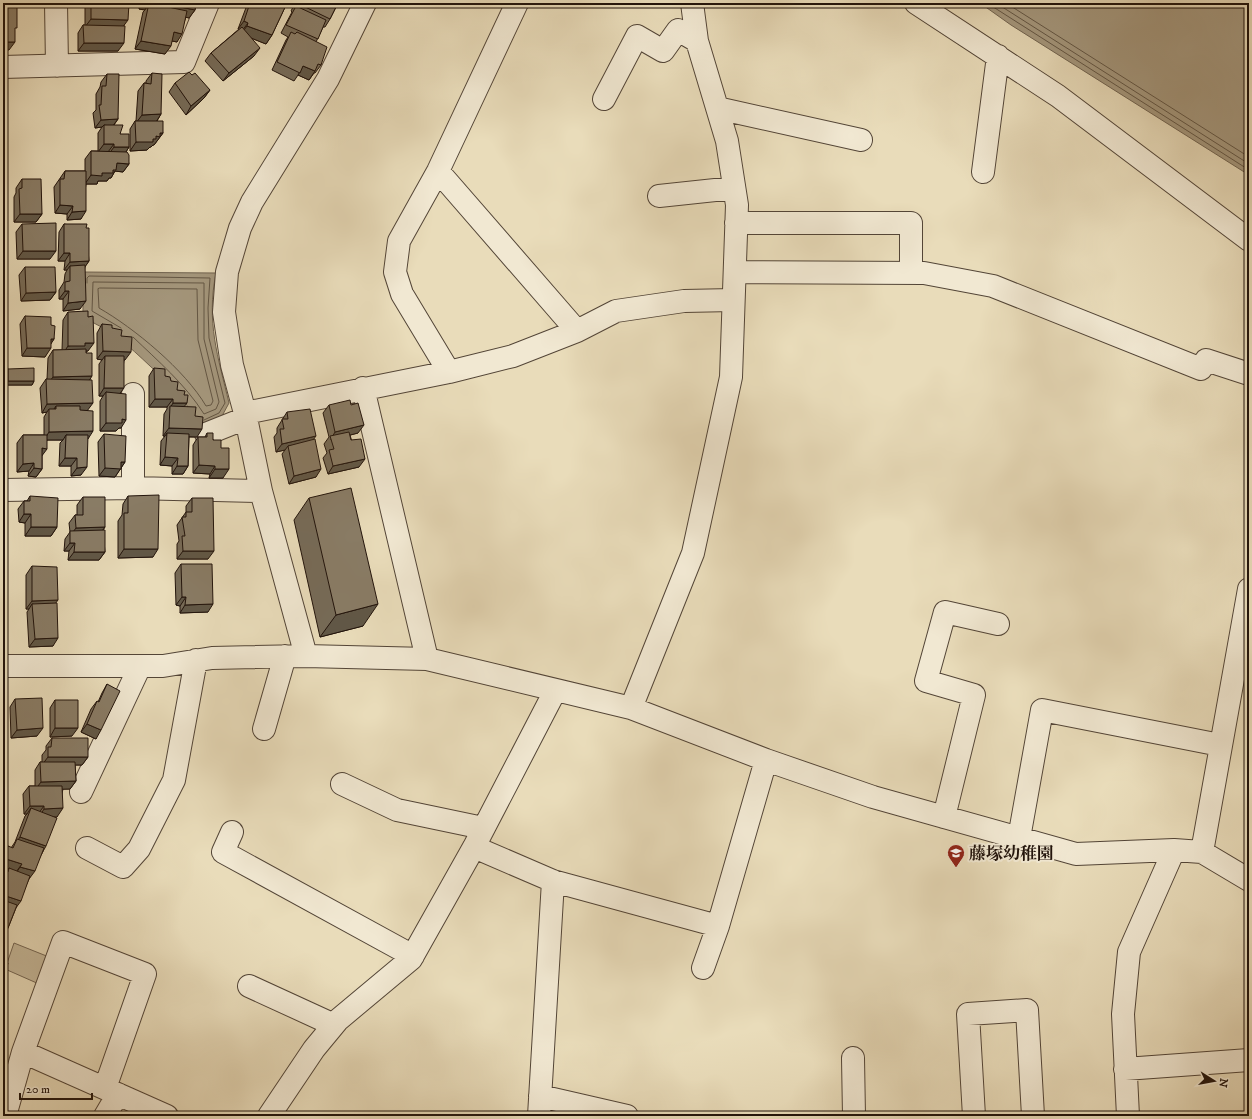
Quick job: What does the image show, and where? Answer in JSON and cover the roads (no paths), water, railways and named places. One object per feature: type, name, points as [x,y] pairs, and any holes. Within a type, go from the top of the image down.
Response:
[{"type":"street","points":[[56,3],[57,66]]},
{"type":"street","points":[[3,67],[184,62],[208,3]]},
{"type":"street","points":[[264,729],[296,656],[245,416],[232,365],[224,312],[227,272],[240,228],[252,202],[328,79],[365,3]]},
{"type":"street","points":[[449,372],[402,294],[395,272],[399,241],[438,170],[517,3]]},
{"type":"street","points":[[631,708],[693,553],[731,377],[737,205],[727,141],[697,41],[692,3]]},
{"type":"street","points":[[916,3],[1058,96],[1249,240]]},
{"type":"street","points":[[604,99],[637,36],[663,51],[678,30],[697,41]]},
{"type":"street","points":[[983,172],[998,56]]},
{"type":"street","points":[[717,108],[861,140]]},
{"type":"street","points":[[438,170],[577,331]]},
{"type":"street","points":[[659,196],[734,188]]},
{"type":"street","points":[[736,223],[911,223],[911,273]]},
{"type":"street","points":[[735,272],[924,273],[993,286],[1201,369],[1206,360],[1249,374]]},
{"type":"street","points":[[206,434],[245,416],[364,388],[449,372],[513,356],[577,331],[616,311],[684,301],[733,300]]},
{"type":"street","points":[[364,388],[427,658]]},
{"type":"street","points":[[133,394],[133,488]]},
{"type":"street","points":[[3,490],[133,488],[261,491]]},
{"type":"street","points":[[1202,852],[1249,589]]},
{"type":"street","points":[[944,817],[974,695],[926,681],[945,612],[998,624]]},
{"type":"street","points":[[3,666],[163,666],[212,658],[296,656],[427,658],[555,691],[631,708],[766,760],[873,797],[1076,854],[1174,850],[1202,852],[1249,880]]},
{"type":"street","points":[[86,848],[123,867],[139,849],[174,780],[196,660]]},
{"type":"street","points":[[81,792],[140,666]]},
{"type":"street","points":[[269,1116],[314,1049],[334,1025],[413,956],[478,838],[555,691]]},
{"type":"street","points":[[1019,838],[1042,710],[1220,745]]},
{"type":"street","points":[[703,968],[718,926],[766,760]]},
{"type":"street","points":[[342,784],[397,810],[478,838],[552,881],[718,926]]},
{"type":"street","points":[[232,832],[223,852],[413,956]]},
{"type":"street","points":[[1128,1116],[1123,1014],[1129,952],[1174,850]]},
{"type":"street","points":[[552,881],[540,1106],[627,1116]]},
{"type":"street","points":[[5,1116],[23,1052],[63,942],[145,974],[111,1091],[106,1116]]},
{"type":"street","points":[[249,986],[334,1025]]},
{"type":"street","points":[[974,1116],[968,1014],[1027,1010],[1032,1116]]},
{"type":"street","points":[[23,1052],[167,1116]]},
{"type":"street","points":[[853,1058],[854,1116]]},
{"type":"street","points":[[1125,1069],[1249,1060]]},
{"type":"water","points":[[980,3],[1249,3],[1249,175],[1011,25]]},
{"type":"water","points":[[83,272],[216,273],[212,308],[213,324],[217,355],[229,403],[222,416],[200,426],[190,409],[178,394],[127,345],[102,327],[83,318]]},
{"type":"place","name":"藤塚幼稚園","points":[[956,868]]}]
